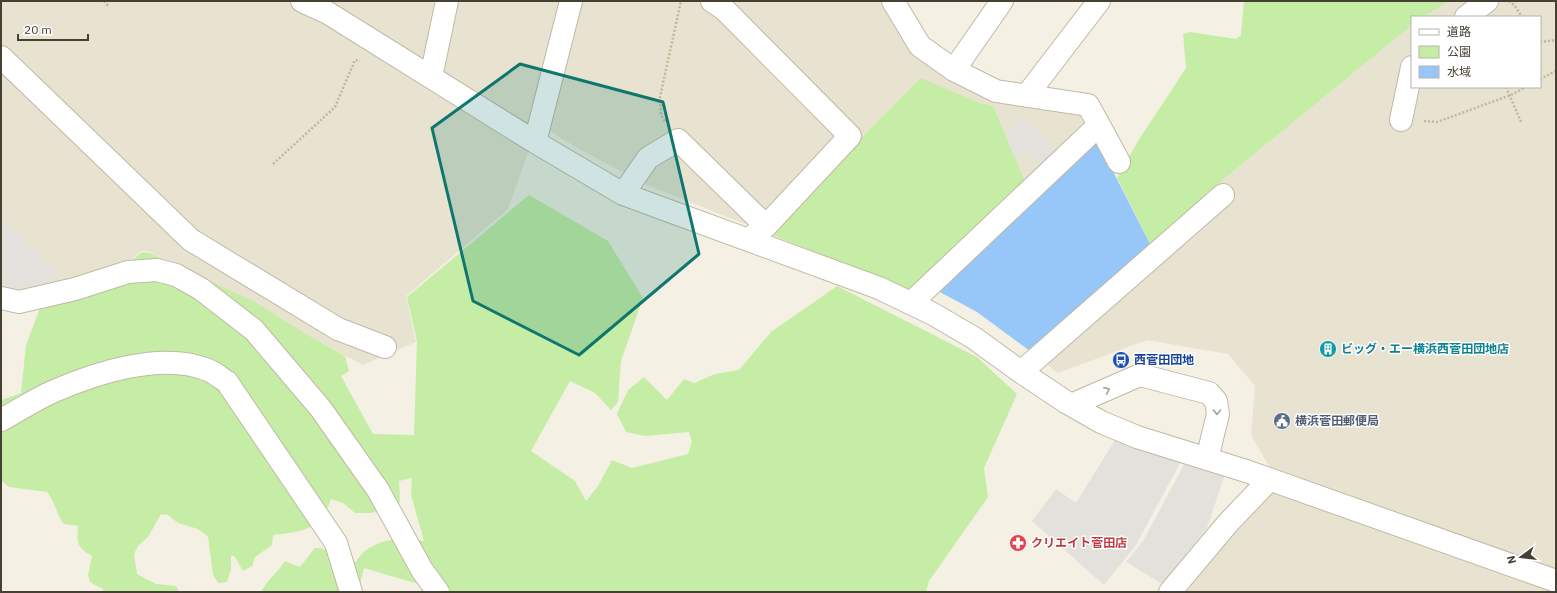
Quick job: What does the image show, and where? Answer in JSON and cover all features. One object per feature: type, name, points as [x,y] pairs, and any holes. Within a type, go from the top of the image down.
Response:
[{"type":"street","points":[[431,77],[447,1]]},
{"type":"street","points":[[535,142],[571,1]]},
{"type":"street","points":[[712,1],[725,10],[850,136],[766,226],[749,239]]},
{"type":"street","points":[[893,1],[920,46],[954,70],[996,91],[1088,105],[1119,162]]},
{"type":"street","points":[[954,70],[1002,1]]},
{"type":"street","points":[[1027,95],[1099,1]]},
{"type":"street","points":[[1467,16],[1487,1]]},
{"type":"street","points":[[312,3],[535,142],[623,194],[879,288],[911,303],[974,338],[1021,372],[1071,405],[1101,422],[1137,437],[1269,480],[1556,581]]},
{"type":"street","points":[[1,57],[192,240],[338,329],[385,347]]},
{"type":"street","points":[[1401,120],[1411,72]]},
{"type":"street","points":[[911,303],[1099,125]]},
{"type":"street","points":[[623,194],[648,158],[678,140],[766,226]]},
{"type":"street","points":[[1021,372],[1223,195]]},
{"type":"street","points":[[1,298],[19,302],[75,289],[128,272],[157,270],[176,275],[201,289],[254,330],[321,409],[378,490],[422,570],[438,592]]},
{"type":"street","points":[[1,420],[50,393],[86,378],[122,369],[152,363],[184,364],[209,370],[226,382],[336,543],[351,592]]},
{"type":"street","points":[[1071,405],[1140,375],[1209,393],[1216,401],[1218,414],[1207,459]]},
{"type":"street","points":[[1170,592],[1228,523],[1269,480]]},
{"type":"path","points":[[104,1],[109,8]]},
{"type":"path","points":[[678,140],[661,115],[660,97],[681,1]]},
{"type":"path","points":[[1508,1],[1515,6],[1521,16]]},
{"type":"path","points":[[1541,42],[1556,40]]},
{"type":"path","points":[[273,164],[335,107],[355,60]]},
{"type":"path","points":[[1541,79],[1556,71]]},
{"type":"path","points":[[1506,88],[1521,122]]},
{"type":"path","points":[[1423,121],[1437,122],[1510,96],[1524,88]]},
{"type":"highlighted area","points":[[520,64],[663,102],[699,254],[579,355],[473,301],[432,128]]},
{"type":"shaded area","points":[[1,1],[882,1],[912,51],[1083,111],[1086,129],[909,289],[647,185],[579,149],[538,124],[508,209],[406,296],[416,342],[363,365],[148,251],[141,251],[123,268],[19,299],[1,294]]},
{"type":"shaded area","name":"西菅田団地","points":[[1449,1],[1556,1],[1556,592],[1182,592],[1271,493],[1273,473],[1251,435],[1255,386],[1228,354],[1147,340],[1058,373],[1030,351],[1203,196],[1411,26],[1411,88],[1541,88],[1541,16],[1426,16]]},
{"type":"shaded area","points":[[1020,118],[1047,139],[1058,154],[1043,167],[1033,157],[1023,152],[1016,160],[1006,137]]},
{"type":"shaded area","points":[[1,217],[57,273],[36,292],[25,284],[16,291],[9,290],[1,282]]},
{"type":"shaded area","points":[[1115,440],[1180,463],[1136,545],[1104,585],[1032,521],[1056,489],[1076,503]]},
{"type":"shaded area","points":[[1185,463],[1225,474],[1207,528],[1162,584],[1126,562],[1143,541]]},
{"type":"green space","points":[[1244,1],[1449,1],[1426,16],[1411,16],[1411,26],[1203,196],[1200,208],[1151,246],[1117,178],[1138,141],[1186,68],[1183,34],[1190,32],[1236,39],[1241,35]]},
{"type":"green space","points":[[921,78],[980,103],[993,106],[1026,184],[909,289],[767,233]]},
{"type":"green space","points":[[529,195],[608,241],[643,298],[621,361],[618,402],[611,410],[595,393],[570,381],[531,451],[575,481],[586,501],[598,486],[612,460],[632,468],[688,454],[692,442],[689,432],[645,436],[626,432],[617,414],[628,390],[644,377],[667,400],[684,379],[694,383],[715,374],[739,370],[771,332],[837,286],[977,357],[1017,394],[984,468],[988,497],[929,581],[926,592],[434,592],[432,588],[364,568],[358,592],[261,592],[285,561],[300,567],[315,548],[326,549],[356,562],[361,554],[368,548],[386,541],[405,539],[424,541],[411,495],[412,478],[399,481],[400,502],[395,506],[371,513],[355,513],[343,503],[331,499],[322,518],[316,523],[309,528],[302,530],[273,535],[272,545],[255,557],[252,566],[243,571],[235,557],[231,555],[231,570],[227,582],[218,583],[213,575],[208,537],[198,529],[178,523],[168,515],[161,514],[148,537],[138,546],[134,554],[137,574],[156,584],[176,586],[179,592],[103,592],[103,589],[90,582],[88,575],[92,556],[80,547],[78,541],[78,526],[64,524],[47,492],[9,487],[1,480],[1,400],[21,393],[26,345],[40,308],[123,268],[142,252],[150,253],[255,302],[309,336],[345,356],[349,371],[341,376],[373,434],[414,435],[417,341],[407,297]]},
{"type":"water","points":[[1098,142],[1151,246],[1030,351],[977,312],[938,291]]},
{"type":"place","name":"ビッグ・エー横浜西菅田団地店","points":[[1328,349]]},
{"type":"place","name":"西菅田団地","points":[[1121,360]]},
{"type":"place","name":"横浜菅田郵便局","points":[[1282,421]]},
{"type":"place","name":"クリエイト菅田店","points":[[1018,543]]}]
